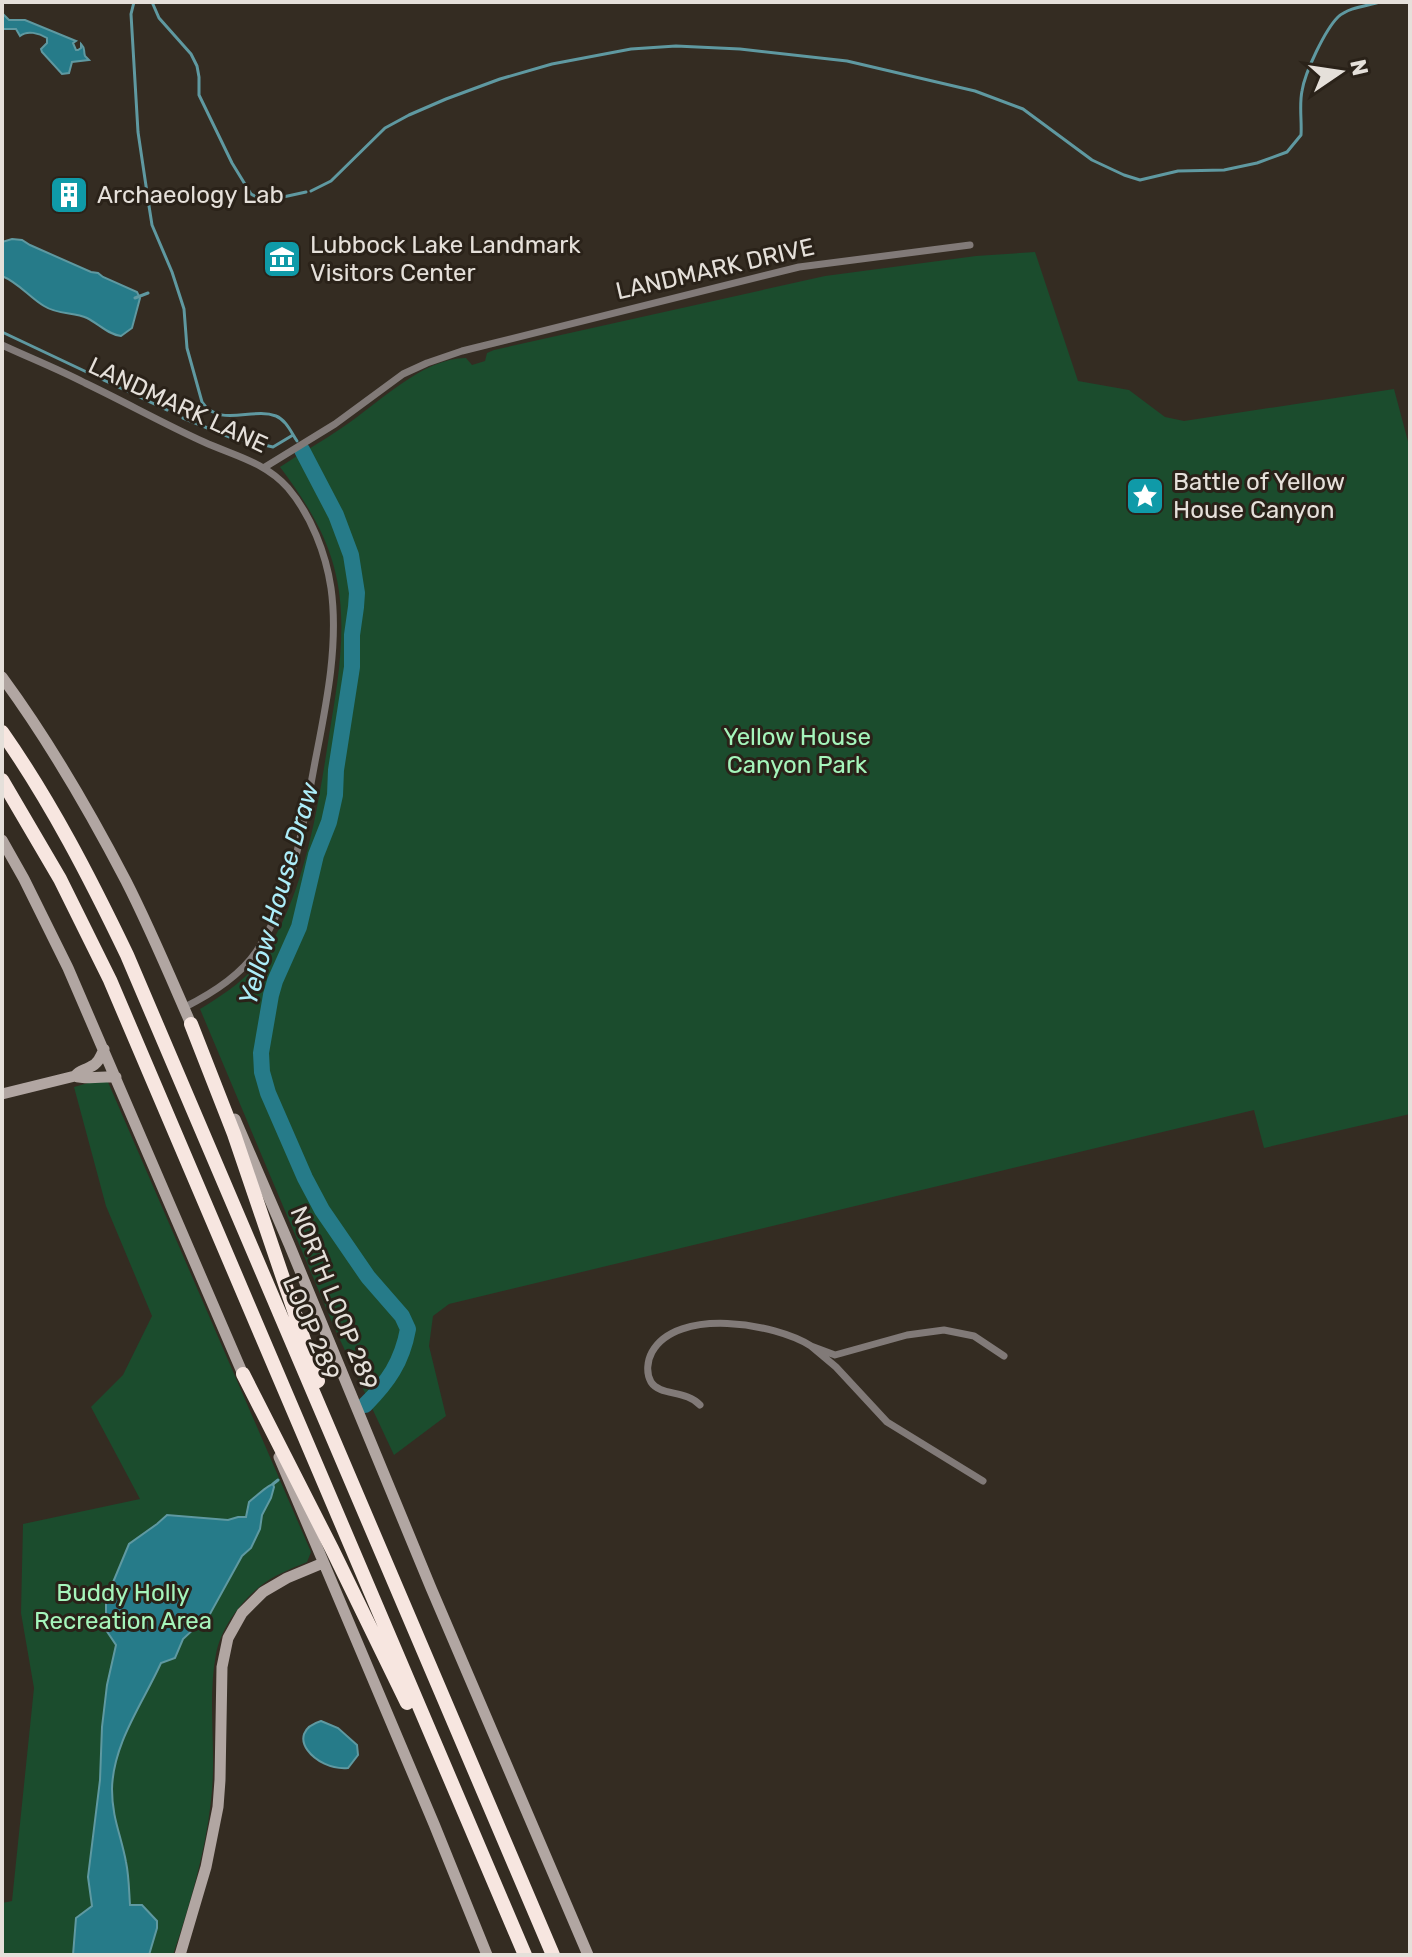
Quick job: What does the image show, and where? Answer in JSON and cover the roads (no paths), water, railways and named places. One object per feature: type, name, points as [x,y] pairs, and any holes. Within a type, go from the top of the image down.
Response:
[{"type":"highway","name":"LOOP 289","points":[[2,732],[74,849],[127,955],[553,1955]]},
{"type":"highway","name":"LOOP 289","points":[[2,780],[60,879],[110,980],[525,1955]]},
{"type":"highway","points":[[191,1024],[247,1170],[324,1398],[337,1446]]},
{"type":"highway","points":[[243,1374],[383,1652],[432,1758],[451,1782]]},
{"type":"highway","points":[[502,1832],[562,1955]]},
{"type":"highway","points":[[504,1908],[517,1955]]},
{"type":"main road","name":"NORTH LOOP 289","points":[[2,677],[94,820],[185,1007],[247,1145],[588,1955]]},
{"type":"main road","points":[[2,840],[51,930],[104,1049],[429,1811],[487,1955]]},
{"type":"main road","points":[[2,1094],[75,1076],[96,1063],[104,1049]]},
{"type":"main road","points":[[75,1076],[82,1079],[116,1077]]},
{"type":"main road","points":[[180,1955],[206,1867],[218,1807],[222,1667],[228,1638],[242,1613],[263,1592],[323,1563]]},
{"type":"street","name":"LANDMARK DRIVE","points":[[265,467],[335,424],[393,380],[462,351],[799,267],[970,245]]},
{"type":"street","name":"LANDMARK LANE","points":[[2,345],[206,443],[265,467],[297,499],[324,560],[331,591],[333,647],[319,742],[287,885],[268,932],[242,970],[205,997],[185,1007]]},
{"type":"street","points":[[700,1405],[683,1394],[659,1389],[650,1379],[648,1364],[651,1353],[660,1341],[683,1328],[705,1323],[782,1332],[835,1355],[907,1335],[944,1330],[974,1336],[1004,1356]]},
{"type":"street","points":[[811,1346],[836,1367],[887,1422],[983,1481]]},
{"type":"water","points":[[2,13],[9,20],[25,20],[76,41],[73,43],[76,50],[81,48],[81,44],[89,60],[72,62],[69,73],[62,74],[42,52],[47,38],[33,33],[20,36],[16,29],[2,29]]},
{"type":"water","points":[[22,240],[137,292],[140,298],[132,328],[121,336],[116,335],[87,318],[49,309],[2,276],[2,242]]},
{"type":"water","points":[[273,1484],[271,1498],[251,1548],[242,1556],[210,1614],[183,1639],[175,1658],[161,1663],[123,1739],[118,1756],[112,1799],[127,1867],[130,1905],[142,1905],[157,1921],[149,1955],[73,1955],[76,1918],[92,1906],[88,1877],[107,1685],[116,1645],[106,1630],[106,1599],[129,1544],[167,1515],[228,1520],[246,1517],[249,1502]]},
{"type":"water","points":[[321,1721],[338,1728],[357,1745],[358,1755],[348,1768],[324,1764],[308,1750],[304,1734]]},
{"type":"waterway","name":"Yellow House Draw","points":[[134,2],[131,14],[138,132],[152,225],[184,309],[187,348],[202,402],[217,414],[276,416],[297,441]]},
{"type":"waterway","name":"Yellow House Draw","points":[[152,2],[159,18],[191,54],[197,66],[199,95],[232,163],[251,194],[260,199],[274,199],[306,192]]},
{"type":"waterway","name":"Yellow House Draw","points":[[311,191],[331,181],[385,128],[446,99],[552,64],[631,49],[676,46],[740,49],[847,61],[975,91],[1023,109],[1092,160],[1140,180],[1178,171],[1224,170],[1287,152],[1301,135],[1304,83],[1327,31],[1342,14],[1380,2]]},
{"type":"waterway","points":[[135,298],[148,293]]},
{"type":"waterway","points":[[2,332],[167,410]]},
{"type":"waterway","points":[[183,418],[232,438],[273,447],[293,435]]},
{"type":"waterway","name":"Yellow House Draw","points":[[302,450],[336,515],[351,555],[357,593],[352,667],[335,795],[329,822],[316,855],[299,927],[271,995],[261,1053],[262,1072],[268,1093],[322,1210],[368,1277],[402,1316],[408,1329],[393,1371],[365,1405]]},
{"type":"waterway","name":"Yellow House Draw","points":[[273,1484],[278,1480]]},
{"type":"place","name":"Archaeology Lab","points":[[69,195]]},
{"type":"place","name":"Lubbock Lake Landmark Visitors Center","points":[[282,259]]},
{"type":"place","name":"Battle of Yellow House Canyon","points":[[1145,496]]},
{"type":"park label","name":"Yellow House Canyon Park","points":[[797,751]]},
{"type":"park label","name":"Buddy Holly Recreation Area","points":[[123,1607]]}]
